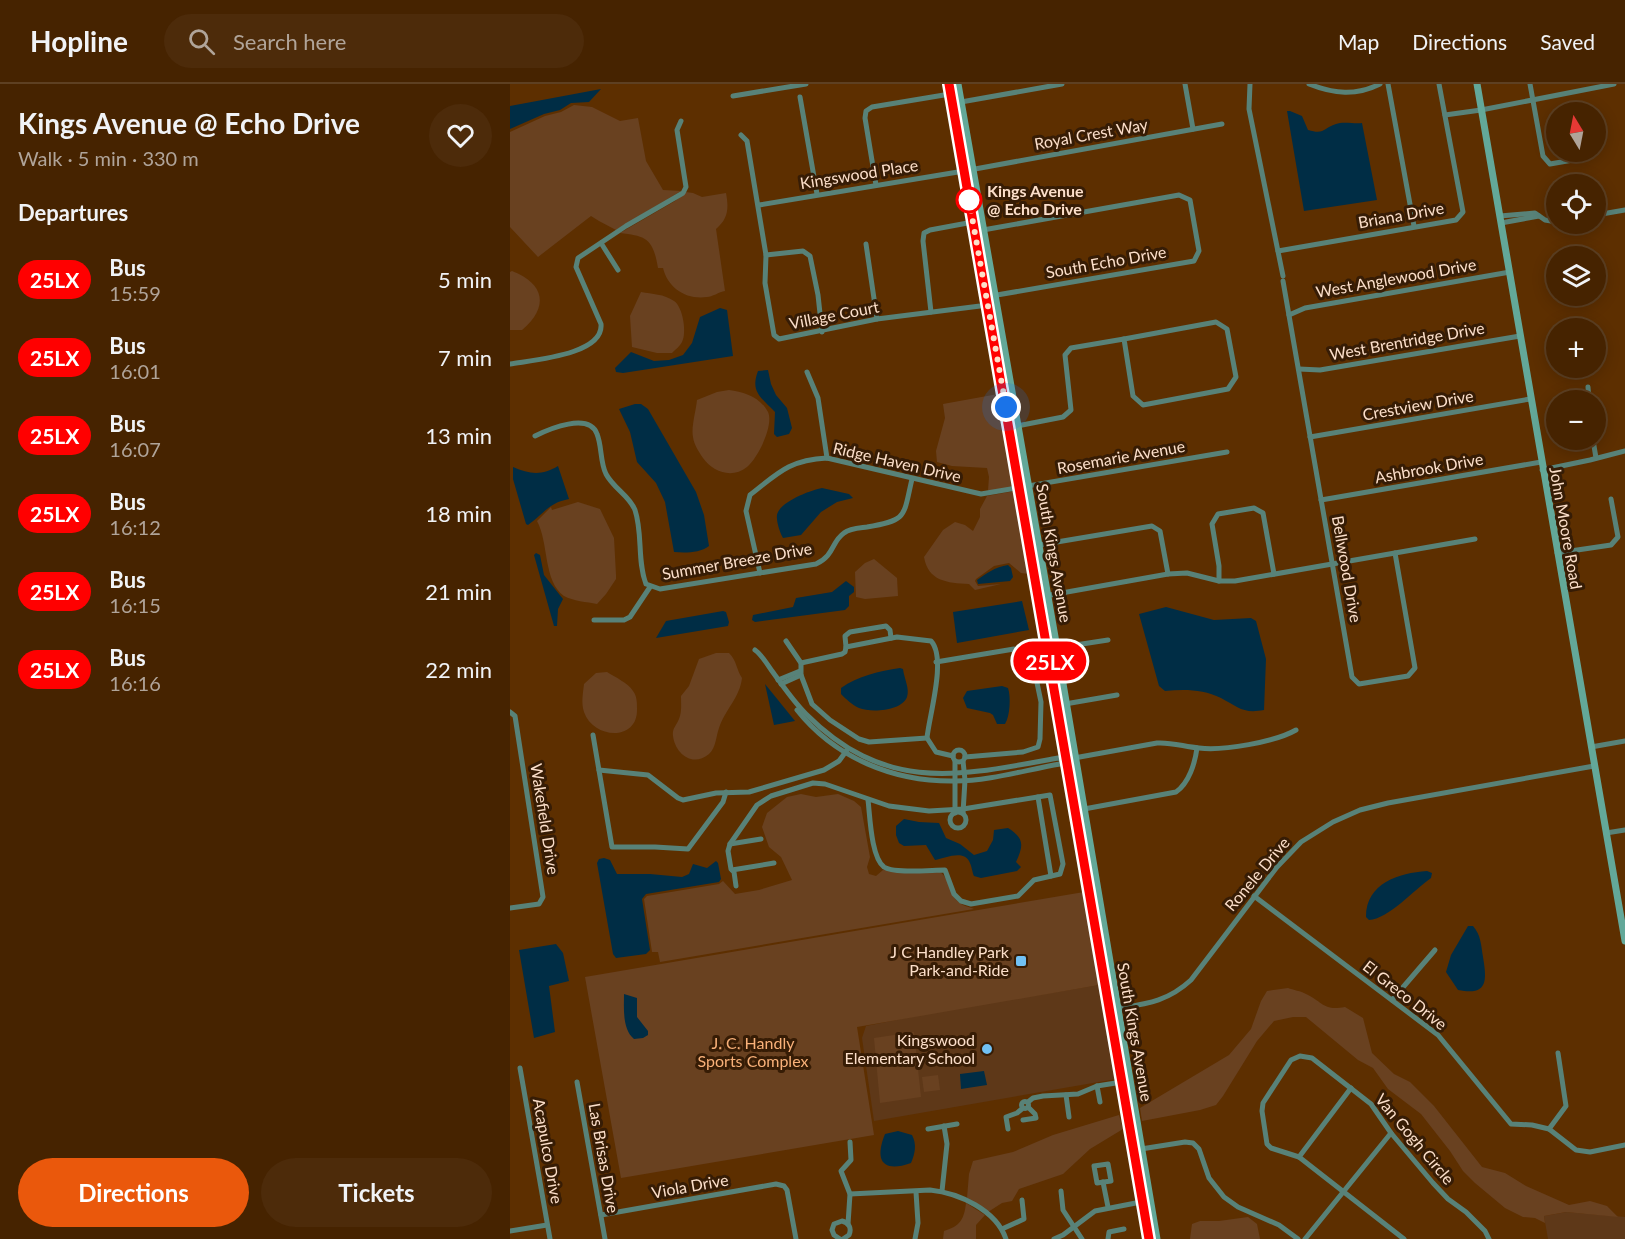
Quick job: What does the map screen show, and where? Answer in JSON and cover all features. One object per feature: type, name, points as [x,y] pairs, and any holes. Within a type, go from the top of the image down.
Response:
[{"type":"main road","name":"South Kings Avenue","points":[[949,84],[974,222],[991,296]]},
{"type":"main road","name":"South Kings Avenue","points":[[958,84],[983,230],[992,305],[1024,487],[1039,597],[1069,759],[1108,1010],[1149,1239]]},
{"type":"main road","name":"John Moore Road","points":[[1477,84],[1541,466],[1625,938]]},
{"type":"main road","name":"South Kings Avenue","points":[[1024,487],[1039,545],[1066,704],[1069,759],[1084,809],[1157,1239]]},
{"type":"street","points":[[734,96],[806,84]]},
{"type":"street","points":[[961,102],[1062,84]]},
{"type":"street","points":[[1185,84],[1193,129]]},
{"type":"street","name":"Bellwood Drive","points":[[1250,84],[1249,109],[1278,251],[1352,677],[1359,684],[1408,676],[1415,668],[1395,553]]},
{"type":"street","points":[[1309,84],[1337,93],[1354,93],[1380,84]]},
{"type":"street","points":[[1388,84],[1414,226]]},
{"type":"street","name":"Briana Drive","points":[[1278,251],[1456,220],[1463,212],[1440,84]]},
{"type":"street","points":[[1530,84],[1543,156],[1546,159]]},
{"type":"street","points":[[1445,115],[1481,110],[1588,86],[1614,84]]},
{"type":"street","points":[[876,185],[865,118],[866,111],[872,107],[951,94]]},
{"type":"street","points":[[800,97],[817,194]]},
{"type":"street","points":[[510,364],[573,353],[598,337],[602,331],[601,324],[576,267],[576,262],[578,258],[626,226],[683,193],[686,187],[677,130],[681,121]]},
{"type":"street","name":"Royal Crest Way","points":[[964,171],[1222,124]]},
{"type":"street","name":"Village Court","points":[[741,135],[747,141],[759,205],[766,255],[765,283],[774,335],[779,339],[877,320],[992,305]]},
{"type":"street","name":"Kingswood Place","points":[[759,205],[964,171]]},
{"type":"street","name":"South Echo Drive","points":[[983,230],[1179,195],[1190,200],[1199,251],[1194,261],[991,296]]},
{"type":"street","points":[[1606,213],[1625,210]]},
{"type":"street","points":[[1501,220],[1539,216],[1546,220]]},
{"type":"street","points":[[931,312],[924,233],[974,222]]},
{"type":"street","points":[[600,243],[618,270]]},
{"type":"street","points":[[866,244],[877,320]]},
{"type":"street","points":[[766,255],[802,250],[808,253],[812,262],[818,295],[822,332]]},
{"type":"street","name":"West Anglewood Drive","points":[[1289,315],[1305,308],[1510,273]]},
{"type":"street","points":[[1013,426],[1063,417],[1071,410],[1065,356],[1071,348],[1216,322],[1227,329],[1236,377],[1228,389],[1143,405],[1133,396],[1124,339]]},
{"type":"street","name":"West Brentridge Drive","points":[[1299,369],[1320,370],[1520,336]]},
{"type":"street","points":[[807,372],[818,398],[827,458]]},
{"type":"street","name":"Crestview Drive","points":[[1310,437],[1530,399]]},
{"type":"street","name":"Summer Breeze Drive","points":[[535,436],[551,428],[580,423],[587,423],[593,427],[598,434],[606,474],[628,497],[636,513],[644,578],[650,587],[660,589],[816,564],[830,555],[838,539],[845,532],[896,521],[904,511],[912,478]]},
{"type":"street","points":[[1595,450],[1596,459]]},
{"type":"street","name":"Ashbrook Drive","points":[[1321,500],[1596,459],[1625,451]]},
{"type":"street","name":"Rosemarie Avenue","points":[[1024,487],[1227,452]]},
{"type":"street","name":"Ridge Haven Drive","points":[[760,573],[746,511],[750,495],[787,466],[802,461],[827,458],[981,494],[1024,487]]},
{"type":"street","points":[[1557,553],[1611,545],[1618,537],[1611,499]]},
{"type":"street","points":[[1219,581],[1219,566],[1212,524],[1218,514],[1254,508],[1263,513],[1274,574]]},
{"type":"street","points":[[1039,545],[1152,526],[1158,527],[1168,574]]},
{"type":"street","points":[[1039,597],[1168,574],[1187,573],[1219,581],[1235,581],[1475,539]]},
{"type":"street","points":[[594,620],[624,620],[630,617],[650,587]]},
{"type":"street","points":[[801,663],[842,654],[846,646],[844,636],[850,632],[886,627],[890,630],[891,638]]},
{"type":"street","points":[[846,646],[897,637],[931,641],[935,646],[936,691],[927,738],[936,752],[954,759],[964,759],[1023,752],[1038,747],[1041,702],[1036,678],[1021,653],[1014,649],[936,662]]},
{"type":"street","points":[[1048,649],[1108,640]]},
{"type":"street","points":[[786,641],[801,663],[800,673],[812,704],[830,720],[859,739],[873,742],[927,738]]},
{"type":"street","points":[[847,750],[795,703],[755,650],[801,715],[823,737],[847,750],[895,768],[956,778],[1060,764],[1069,759],[1157,743],[1181,744],[1197,748],[1220,748],[1284,737],[1296,730]]},
{"type":"street","points":[[780,682],[800,673]]},
{"type":"street","points":[[1058,705],[1117,695]]},
{"type":"street","name":"Wakefield Drive","points":[[510,712],[515,716],[543,897],[539,904],[510,908]]},
{"type":"street","points":[[593,735],[612,848],[688,849],[723,802],[726,792]]},
{"type":"street","points":[[1591,747],[1625,741]]},
{"type":"street","points":[[1084,809],[1176,792],[1184,784],[1194,763],[1197,748]]},
{"type":"street","points":[[599,770],[648,774],[683,800],[726,792],[749,792],[824,770],[839,761],[847,750]]},
{"type":"street","points":[[959,750],[964,753],[963,811],[966,822],[959,828],[951,823],[950,818],[955,812],[954,759],[954,752],[959,750]]},
{"type":"street","name":"Ronele Drive","points":[[1108,1010],[1158,1001],[1180,990],[1191,980],[1277,867],[1301,842],[1333,822],[1360,810],[1388,803],[1594,766]]},
{"type":"street","points":[[736,886],[728,851],[730,844],[757,805],[771,796],[813,783],[825,784],[868,800],[906,809],[955,812],[1050,795],[1063,864],[1060,874],[1034,880],[1018,896],[971,904],[961,902],[954,894],[945,870],[895,870],[884,867],[875,855],[868,800]]},
{"type":"street","points":[[1038,797],[1051,876]]},
{"type":"street","points":[[1606,833],[1625,830]]},
{"type":"street","points":[[730,844],[761,839]]},
{"type":"street","points":[[732,870],[774,863]]},
{"type":"street","name":"El Greco Drive","points":[[1254,896],[1438,1035],[1511,1124],[1550,1129]]},
{"type":"street","points":[[1392,1000],[1435,950]]},
{"type":"street","points":[[1558,1053],[1566,1106],[1550,1129],[1576,1150],[1590,1152],[1625,1145]]},
{"type":"street","name":"Van Gogh Circle","points":[[1404,1239],[1299,1157],[1271,1148],[1267,1144],[1263,1103],[1291,1060],[1299,1056],[1312,1058],[1371,1104],[1390,1133],[1448,1199],[1466,1212],[1485,1231],[1489,1239]]},
{"type":"street","name":"Acapulco Drive","points":[[520,1068],[550,1239]]},
{"type":"street","points":[[1008,1129],[1006,1117],[1017,1113],[1033,1098],[1078,1094],[1097,1086],[1130,1080]]},
{"type":"street","name":"Las Brisas Drive","points":[[576,1082],[605,1239]]},
{"type":"street","points":[[1097,1086],[1100,1102]]},
{"type":"street","points":[[1299,1157],[1351,1088]]},
{"type":"street","points":[[1065,1095],[1069,1117]]},
{"type":"street","points":[[1023,1120],[1036,1118],[1026,1106]]},
{"type":"street","points":[[928,1128],[957,1124]]},
{"type":"street","points":[[942,1191],[947,1144],[944,1126]]},
{"type":"street","points":[[1305,1239],[1390,1133]]},
{"type":"street","points":[[848,1224],[839,1221],[833,1227],[834,1235],[841,1239],[847,1237],[850,1232],[848,1224],[850,1194],[841,1171],[851,1160],[850,1142]]},
{"type":"street","points":[[1133,1150],[1185,1142],[1195,1144],[1209,1178],[1227,1199],[1279,1225],[1298,1239]]},
{"type":"street","points":[[1103,1182],[1108,1207]]},
{"type":"street","name":"Viola Drive","points":[[601,1215],[776,1184],[784,1186],[787,1190],[796,1239]]},
{"type":"street","points":[[850,1194],[942,1191],[982,1210],[1002,1229],[1006,1239]]},
{"type":"street","points":[[1061,1191],[1063,1210],[1082,1239]]},
{"type":"street","points":[[915,1239],[918,1223],[916,1192]]},
{"type":"street","points":[[1002,1229],[1024,1219],[1022,1200]]},
{"type":"street","points":[[1054,1239],[1074,1228],[1095,1211],[1150,1200]]},
{"type":"street","points":[[510,1231],[547,1225]]},
{"type":"street","points":[[1108,1239],[1109,1232],[1124,1229]]},
{"type":"shaded area","name":"Kingswood Elementary School","points":[[1099,985],[1116,1079],[874,1121],[862,1038],[866,1026]]},
{"type":"shaded area","points":[[1566,1212],[1625,1217],[1625,1239],[1548,1239],[1544,1216]]},
{"type":"green space","points":[[574,105],[592,107],[620,121],[638,118],[646,161],[663,190],[681,191],[616,230],[591,216],[538,257],[510,227],[510,132]]},
{"type":"green space","points":[[686,192],[702,197],[726,193],[727,213],[716,229],[725,291],[709,297],[692,297],[679,291],[669,281],[663,268],[658,268],[654,251],[647,241],[637,236],[620,233],[675,201]]},
{"type":"green space","points":[[510,272],[531,282],[537,289],[539,297],[536,313],[522,330],[510,330]]},
{"type":"green space","points":[[641,292],[666,297],[674,301],[680,309],[684,333],[682,342],[672,353],[657,353],[632,347],[630,316]]},
{"type":"green space","points":[[729,390],[756,399],[765,407],[769,418],[767,433],[756,456],[747,467],[735,473],[717,470],[707,463],[696,446],[693,433],[697,400]]},
{"type":"green space","points":[[998,394],[1014,487],[988,491],[987,468],[952,466],[937,462],[936,451],[945,418],[943,404]]},
{"type":"green space","points":[[1015,491],[1029,574],[1021,573],[1009,563],[994,566],[975,581],[978,586],[1001,584],[975,590],[969,584],[953,583],[934,576],[926,565],[924,557],[943,530],[955,522],[973,531],[987,496]]},
{"type":"green space","points":[[578,502],[600,509],[614,538],[616,579],[597,604],[568,598],[557,589],[549,571],[537,521],[551,507],[552,510]]},
{"type":"green space","points":[[874,559],[897,578],[898,596],[865,599],[856,597],[855,572]]},
{"type":"green space","points":[[716,653],[729,653],[732,656],[742,678],[741,685],[722,721],[709,754],[703,758],[691,759],[685,757],[677,748],[673,736],[681,714],[681,696],[689,686],[699,659]]},
{"type":"green space","points":[[607,672],[628,685],[636,697],[635,720],[623,732],[605,732],[596,728],[584,712],[582,702],[584,684],[596,673]]},
{"type":"green space","points":[[801,794],[816,797],[838,794],[861,807],[870,857],[867,867],[869,874],[876,876],[883,870],[940,872],[944,875],[956,900],[974,909],[660,962],[658,952],[652,952],[644,899],[647,896],[719,884],[723,881],[735,894],[759,890],[792,880],[781,857],[769,847],[762,827],[767,813],[787,797]]},
{"type":"green space","name":"J. C. Handly Sports Complex","points":[[1084,892],[1099,985],[857,1027],[874,1135],[621,1178],[585,977]]},
{"type":"green space","points":[[1288,988],[1304,993],[1327,1007],[1345,1007],[1363,1018],[1372,1053],[1394,1074],[1410,1082],[1434,1106],[1482,1167],[1505,1173],[1526,1186],[1569,1205],[1590,1201],[1607,1206],[1618,1217],[1566,1212],[1544,1216],[1545,1223],[1535,1218],[1523,1217],[1505,1208],[1463,1171],[1421,1114],[1388,1089],[1373,1068],[1358,1060],[1306,1017],[1274,1021],[1257,1041],[1216,1105],[1142,1121],[1140,1108],[1229,1055],[1251,1029],[1267,991]]},
{"type":"green space","points":[[914,1032],[921,1097],[880,1103],[874,1038]]},
{"type":"green space","points":[[938,1075],[940,1090],[924,1092],[922,1077]]},
{"type":"green space","points":[[1119,1115],[1123,1129],[1090,1149],[1063,1174],[1019,1189],[1012,1201],[1002,1203],[988,1212],[967,1198],[969,1174],[973,1161],[1013,1152],[1053,1135]]},
{"type":"green space","points":[[966,1203],[985,1215],[976,1225],[976,1239],[943,1239],[944,1231],[960,1222]]},
{"type":"green space","points":[[1248,1217],[1257,1224],[1260,1239],[1190,1239],[1192,1224],[1200,1221]]},
{"type":"water","points":[[601,89],[589,102],[571,103],[560,110],[544,114],[510,129],[510,106]]},
{"type":"water","points":[[1287,111],[1302,116],[1308,130],[1314,131],[1321,131],[1339,123],[1362,123],[1377,200],[1304,211]]},
{"type":"water","points":[[720,308],[727,310],[733,356],[623,373],[616,372],[615,368],[631,352],[654,361],[669,360],[683,355],[692,343],[700,317]]},
{"type":"water","points":[[768,370],[776,395],[787,408],[792,428],[789,434],[777,437],[774,434],[775,412],[758,394],[755,384],[758,371]]},
{"type":"water","points":[[641,404],[648,409],[696,492],[704,515],[709,546],[701,550],[674,552],[665,502],[656,483],[637,462],[630,432],[619,409]]},
{"type":"water","points":[[558,466],[569,499],[551,506],[528,525],[526,524],[513,479],[513,467],[536,473]]},
{"type":"water","points":[[822,488],[849,494],[853,498],[837,502],[821,512],[801,535],[783,538],[777,520],[779,510],[796,497]]},
{"type":"water","points":[[536,553],[540,555],[544,575],[563,599],[558,609],[557,626],[554,626],[534,555]]},
{"type":"water","points":[[1008,565],[1013,577],[1010,581],[978,584],[977,580],[988,573]]},
{"type":"water","points":[[846,581],[854,587],[854,592],[849,596],[849,606],[845,610],[755,622],[752,620],[753,615],[793,607],[796,598],[832,592]]},
{"type":"water","points":[[1022,601],[1029,630],[957,643],[953,612]]},
{"type":"water","points":[[1166,607],[1214,620],[1251,618],[1256,621],[1266,659],[1264,710],[1246,710],[1200,691],[1165,691],[1159,686],[1139,614]]},
{"type":"water","points":[[726,612],[728,626],[656,638],[666,621]]},
{"type":"water","points":[[903,669],[908,694],[904,702],[893,708],[864,710],[841,694],[841,688],[854,680],[877,672]]},
{"type":"water","points":[[765,684],[795,721],[774,725]]},
{"type":"water","points":[[1002,686],[1008,688],[1010,696],[1005,724],[997,724],[990,713],[967,708],[963,698],[967,691]]},
{"type":"water","points":[[904,819],[939,823],[946,838],[960,844],[974,855],[987,851],[993,840],[994,830],[1008,828],[1017,835],[1021,842],[1016,862],[1021,867],[1017,871],[981,878],[974,876],[969,861],[963,856],[935,860],[926,845],[904,846],[899,843],[896,826]]},
{"type":"water","points":[[599,859],[610,860],[617,874],[682,877],[689,874],[693,864],[707,868],[716,861],[721,879],[719,882],[646,894],[642,899],[650,950],[646,954],[616,958],[613,954],[597,863]]},
{"type":"water","points":[[1427,871],[1432,873],[1431,878],[1392,909],[1376,918],[1369,920],[1366,917],[1367,905],[1378,888],[1395,877]]},
{"type":"water","points":[[1468,926],[1476,929],[1479,937],[1485,973],[1483,985],[1475,991],[1458,990],[1446,972],[1451,955]]},
{"type":"water","points":[[556,944],[563,953],[569,981],[549,986],[555,1032],[534,1038],[519,950]]},
{"type":"water","points":[[624,994],[637,998],[637,1017],[648,1031],[648,1035],[643,1038],[634,1039],[627,1030]]},
{"type":"water","points":[[984,1071],[987,1085],[961,1089],[960,1074]]},
{"type":"water","points":[[898,1131],[912,1135],[914,1138],[914,1156],[911,1163],[901,1166],[888,1165],[881,1158],[882,1143],[885,1134]]},
{"type":"bus line","name":"25LX","points":[[949,84],[1068,759],[1108,1010],[1149,1239]]},
{"type":"place","name":"Kings Avenue @ Echo Drive","points":[[969,200]]},
{"type":"place","name":"J C Handley Park Park-and-Ride","points":[[1021,961]]},
{"type":"place","name":"Kingswood Elementary School","points":[[987,1049]]},
{"type":"route","points":[[969,200],[1006,407]]}]
